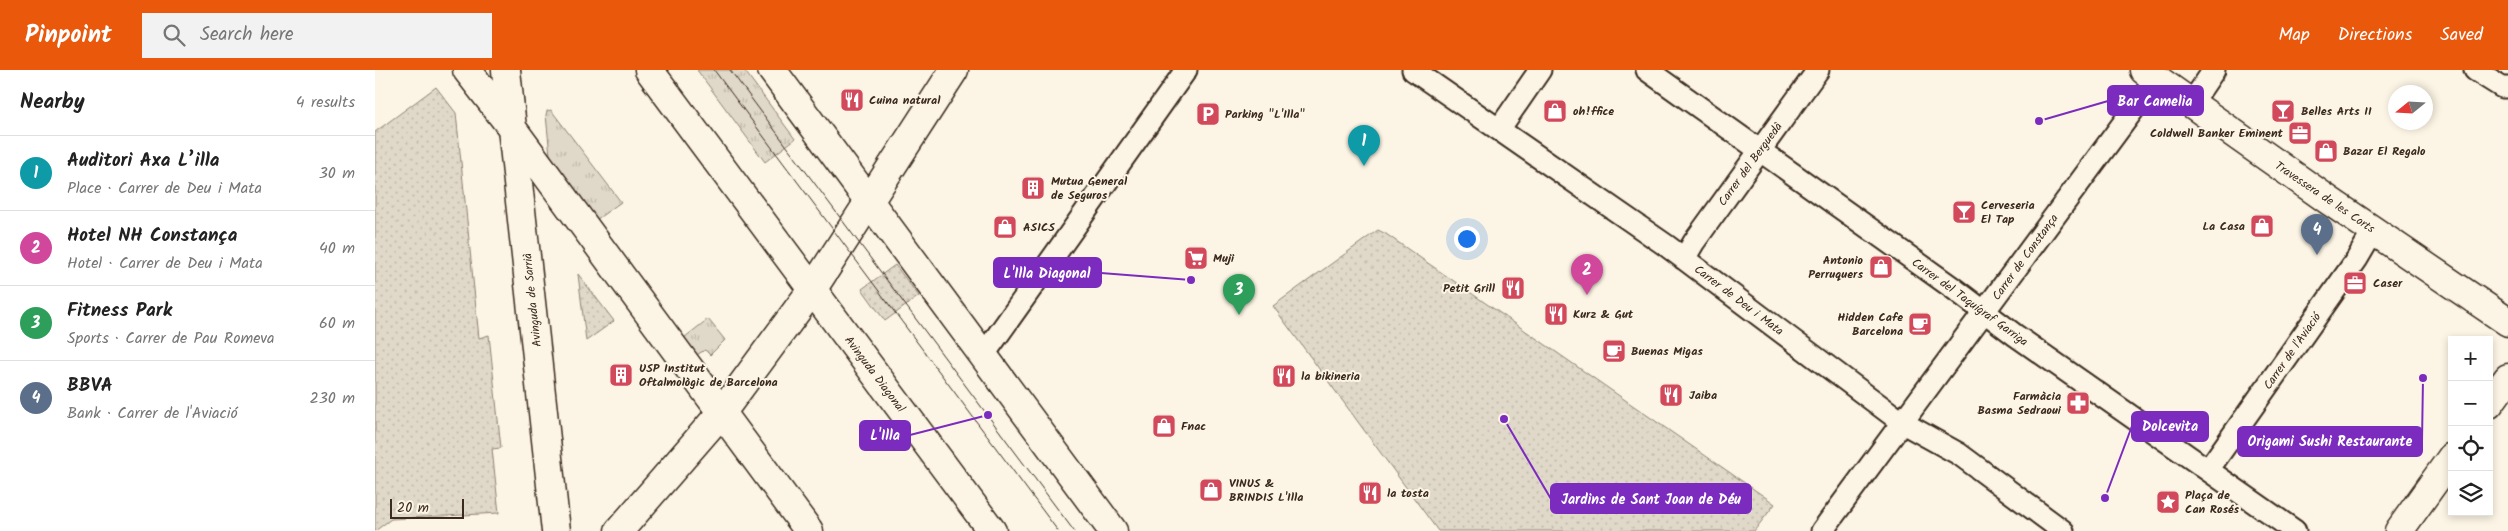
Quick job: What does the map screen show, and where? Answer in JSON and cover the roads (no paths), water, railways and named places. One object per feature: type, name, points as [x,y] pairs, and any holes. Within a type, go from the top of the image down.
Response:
[{"type":"main road","points":[[467,70],[512,128],[809,531]]},
{"type":"main road","name":"Avinguda de Sarrià","points":[[506,70],[557,531]]},
{"type":"main road","name":"Avinguda Diagonal","points":[[649,70],[992,531]]},
{"type":"main road","points":[[772,70],[1113,531]]},
{"type":"main road","points":[[619,531],[722,412],[812,290],[954,70]]},
{"type":"main road","name":"Travessera de les Corts","points":[[2150,75],[2508,322]]},
{"type":"main road","points":[[2493,399],[2508,378]]},
{"type":"main road","points":[[2399,531],[2448,463]]},
{"type":"street","points":[[983,356],[1186,70]]},
{"type":"street","name":"Carrer de Deu i Mata","points":[[1413,70],[1500,128],[1684,259],[1903,423],[1952,450],[2063,531]]},
{"type":"street","points":[[1500,128],[1540,70]]},
{"type":"street","name":"Carrer del Taquígraf Garriga","points":[[1647,70],[2295,531]]},
{"type":"street","name":"Carrer del Berguedà","points":[[1684,259],[1694,242],[1817,70]]},
{"type":"street","points":[[2191,104],[2214,70]]},
{"type":"street","points":[[2475,70],[2502,87],[2508,87]]},
{"type":"street","name":"Carrer de Constança","points":[[1822,531],[1985,312],[2150,75]]},
{"type":"street","name":"Carrer de l'Aviació","points":[[2208,470],[2357,259],[2374,230]]},
{"type":"tram line","points":[[714,70],[1058,531]]},
{"type":"tram line","points":[[730,70],[1074,531]]},
{"type":"place","name":"Cuina natural","points":[[852,100]]},
{"type":"place","name":"oh!ffice","points":[[1555,111]]},
{"type":"place","name":"Belles Arts II","points":[[2283,111]]},
{"type":"place","name":"Parking \"L'Illa\"","points":[[1208,114]]},
{"type":"place","name":"Bar Camelia","points":[[2039,121]]},
{"type":"place","name":"Coldwell Banker Eminent","points":[[2300,133]]},
{"type":"place","name":"Bazar El Regalo","points":[[2326,151]]},
{"type":"place","name":"Auditori Axa L’illa","points":[[1364,166]]},
{"type":"place","name":"Mutua General de Seguros","points":[[1033,188]]},
{"type":"place","name":"Cerveseria El Tap","points":[[1964,212]]},
{"type":"place","name":"La Casa","points":[[2262,226]]},
{"type":"place","name":"ASICS","points":[[1005,227]]},
{"type":"place","name":"BBVA","points":[[2317,255]]},
{"type":"place","name":"Muji","points":[[1196,258]]},
{"type":"place","name":"Antonio Perruquers","points":[[1881,267]]},
{"type":"place","name":"L'Illa Diagonal","points":[[1191,280]]},
{"type":"place","name":"Caser","points":[[2355,283]]},
{"type":"place","name":"Petit Grill","points":[[1513,288]]},
{"type":"place","name":"Hotel NH Constança","points":[[1587,295]]},
{"type":"place","name":"Kurz & Gut","points":[[1556,314]]},
{"type":"place","name":"Fitness Park","points":[[1239,315]]},
{"type":"place","name":"Hidden Cafe Barcelona","points":[[1920,324]]},
{"type":"place","name":"Buenas Migas","points":[[1614,351]]},
{"type":"place","name":"USP Institut Oftalmològic de Barcelona","points":[[621,375]]},
{"type":"place","name":"la bikineria","points":[[1284,376]]},
{"type":"place","name":"Origami Sushi Restaurante","points":[[2423,378]]},
{"type":"place","name":"Jaiba","points":[[1671,395]]},
{"type":"place","name":"Farmàcia Basma Sedraoui","points":[[2078,403]]},
{"type":"place","name":"L'Illa","points":[[988,415]]},
{"type":"place","name":"Jardins de Sant Joan de Déu","points":[[1504,419]]},
{"type":"place","name":"Fnac","points":[[1164,426]]},
{"type":"place","name":"VINUS & BRINDIS L'Illa","points":[[1211,490]]},
{"type":"place","name":"la tosta","points":[[1370,493]]},
{"type":"place","name":"Dolcevita","points":[[2105,498]]},
{"type":"place","name":"Plaça de Can Rosés","points":[[2168,502]]}]
